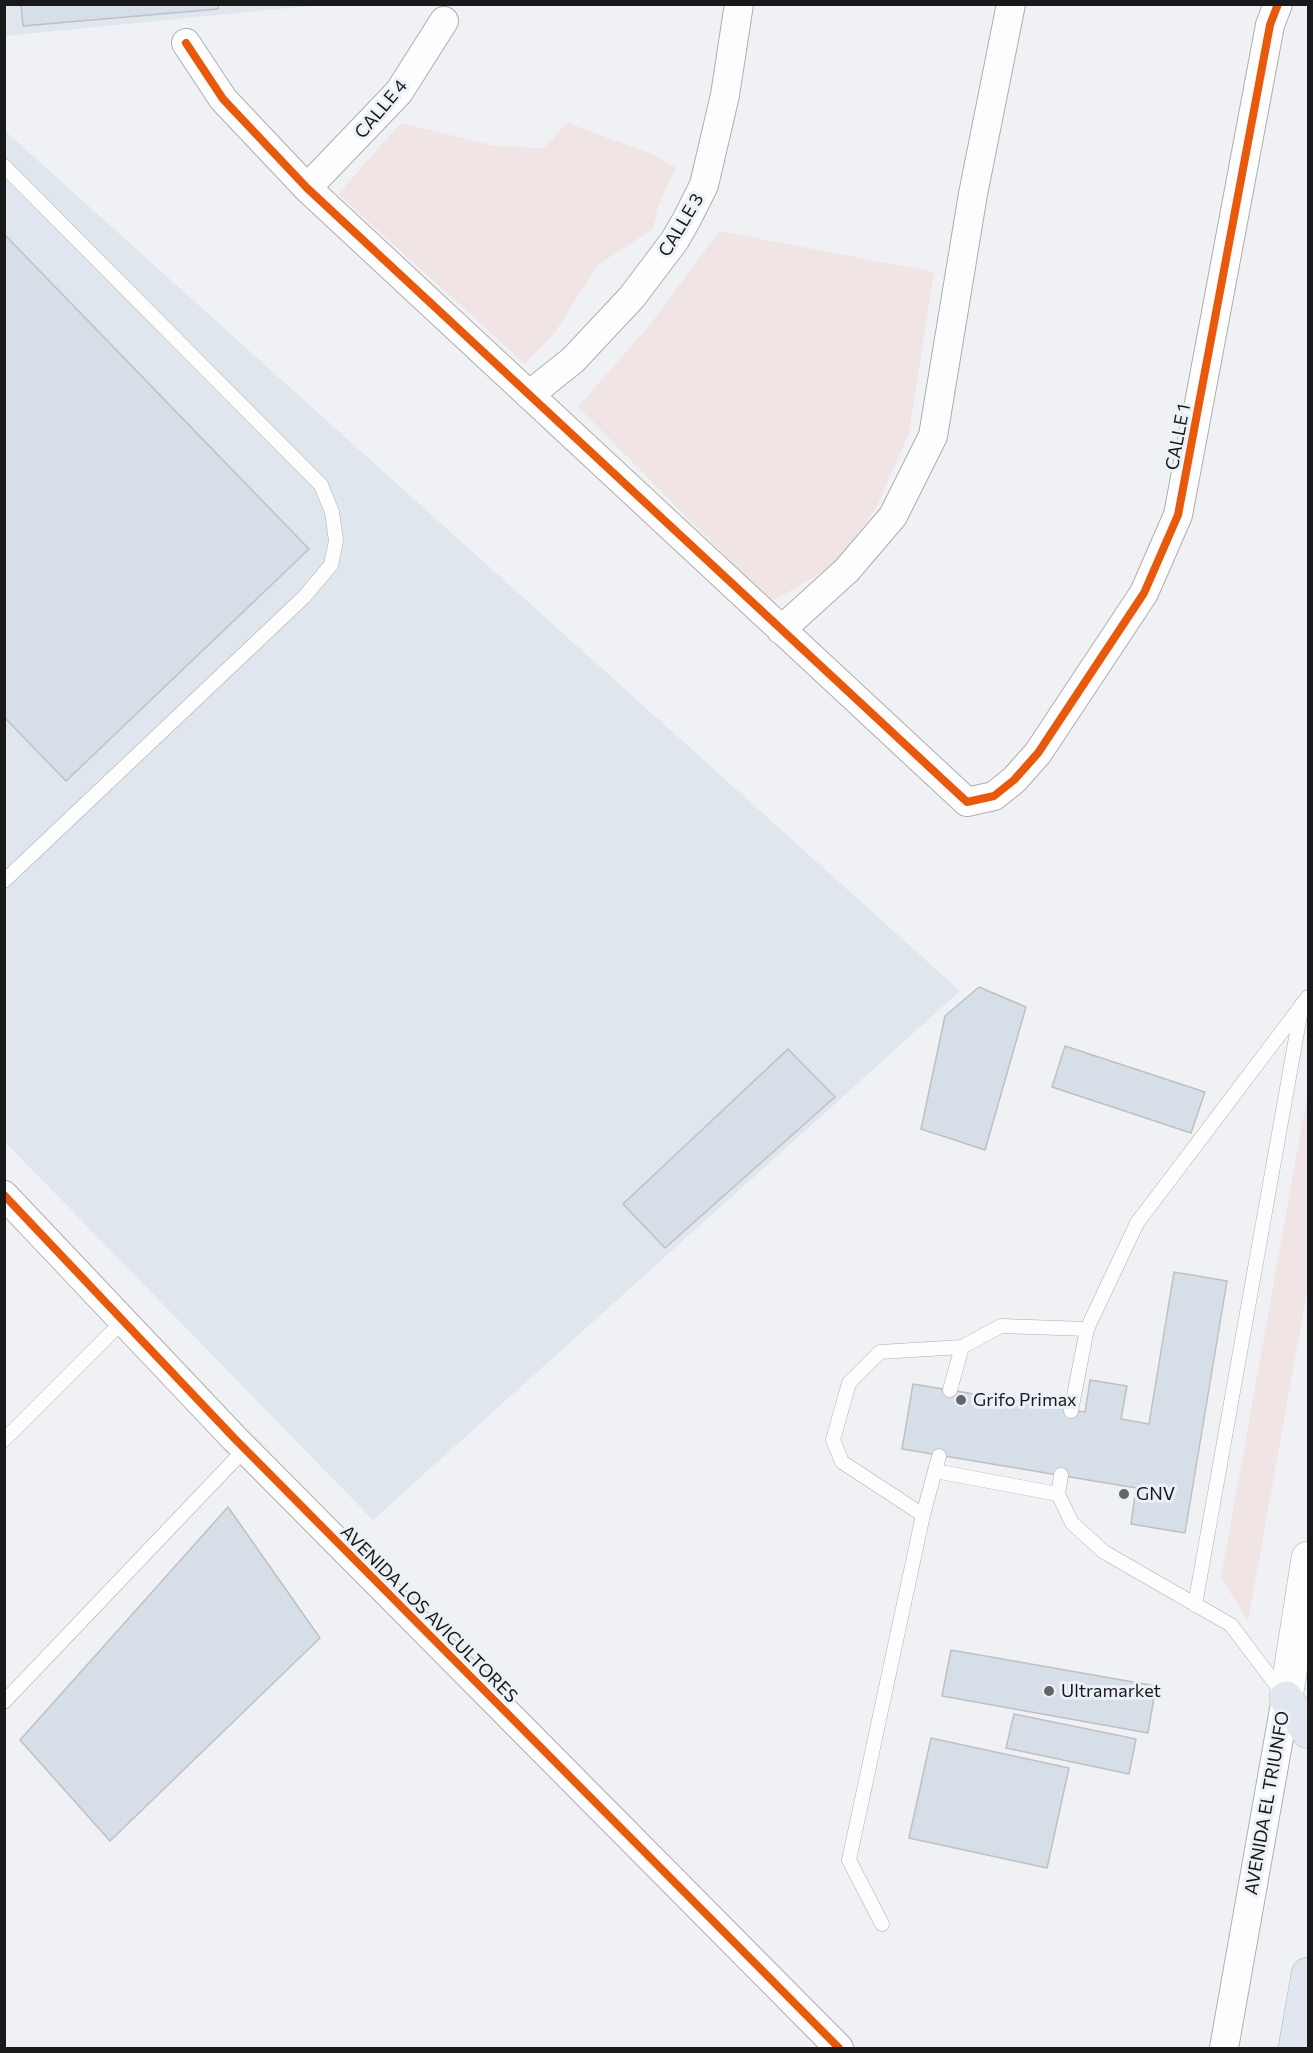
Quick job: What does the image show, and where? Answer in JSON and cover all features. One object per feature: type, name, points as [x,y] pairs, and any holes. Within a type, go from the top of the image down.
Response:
[{"type":"highway","points":[[1286,1698],[1308,1732]]},
{"type":"highway","points":[[1295,2049],[1308,1974]]},
{"type":"main road","name":"AVENIDA EL TRIUNFO","points":[[1286,1698],[1308,1558]]},
{"type":"street","name":"CALLE 3","points":[[529,395],[573,360],[632,297],[675,240],[687,219],[704,185],[725,95],[739,4]]},
{"type":"street","points":[[186,43],[223,99],[307,188],[781,630],[847,570],[893,516],[933,436],[973,194],[1011,4]]},
{"type":"street","name":"CALLE 1","points":[[781,630],[967,802],[994,796],[1014,780],[1038,753],[1144,593],[1179,515],[1270,25],[1278,4]]},
{"type":"street","name":"CALLE 4","points":[[307,188],[399,92],[444,21]]},
{"type":"street","name":"AVENIDA LOS AVICULTORES","points":[[4,1195],[244,1449],[839,2049]]},
{"type":"street","name":"AVENIDA EL TRIUNFO","points":[[1224,2049],[1286,1698]]},
{"type":"lane","points":[[4,166],[321,485],[332,512],[336,541],[331,565],[304,597],[4,881]]},
{"type":"lane","points":[[1071,1411],[1087,1329],[1137,1223],[1305,1000]]},
{"type":"lane","points":[[1195,1605],[1305,1000]]},
{"type":"lane","points":[[4,1440],[123,1321]]},
{"type":"lane","points":[[923,1515],[843,1462],[833,1440],[849,1383],[880,1352],[962,1347],[1001,1326],[1087,1329]]},
{"type":"lane","points":[[950,1390],[962,1347]]},
{"type":"lane","points":[[4,1702],[244,1449]]},
{"type":"lane","points":[[882,1924],[849,1860],[923,1515],[939,1456]]},
{"type":"lane","points":[[935,1471],[1058,1494]]},
{"type":"lane","points":[[1061,1475],[1058,1494],[1072,1523],[1104,1552],[1231,1625],[1286,1698]]},
{"type":"shaded area","points":[[5,5],[319,5],[5,36]]},
{"type":"shaded area","points":[[401,123],[495,146],[544,148],[567,123],[655,155],[676,168],[659,204],[653,229],[598,265],[553,335],[525,364],[338,194]]},
{"type":"shaded area","points":[[4,130],[960,991],[373,1520],[5,1142]]},
{"type":"shaded area","points":[[719,231],[934,272],[909,433],[877,506],[838,563],[771,602],[578,407],[652,322]]},
{"type":"shaded area","points":[[1308,1091],[1308,1286],[1248,1621],[1221,1578]]},
{"type":"building","points":[[21,4],[218,4],[218,9],[23,26]]},
{"type":"building","points":[[4,234],[309,549],[66,781],[4,717]]},
{"type":"building","points":[[979,987],[1026,1007],[985,1150],[921,1129],[945,1016]]},
{"type":"building","points":[[1065,1046],[1205,1092],[1191,1133],[1052,1087]]},
{"type":"building","points":[[788,1049],[835,1097],[665,1248],[623,1204]]},
{"type":"building","name":"Grifo Primax","points":[[1174,1272],[1227,1281],[1185,1533],[1131,1524],[1136,1488],[902,1449],[913,1384],[1085,1412],[1090,1380],[1127,1386],[1121,1419],[1149,1424]]},
{"type":"building","points":[[228,1507],[320,1638],[110,1841],[20,1740]]},
{"type":"building","name":"Ultramarket","points":[[951,1650],[1156,1686],[1148,1733],[942,1696]]},
{"type":"building","points":[[1014,1714],[1136,1739],[1129,1774],[1006,1748]]},
{"type":"building","points":[[931,1738],[1069,1768],[1047,1868],[909,1838]]},
{"type":"cycle path","points":[[186,43],[223,99],[307,188],[967,802],[994,796],[1014,780],[1038,753],[1144,593],[1178,515],[1270,25],[1278,4]]},
{"type":"cycle path","points":[[4,1195],[235,1439],[839,2048]]},
{"type":"place","name":"Grifo Primax","points":[[961,1400]]},
{"type":"place","name":"GNV","points":[[1124,1494]]},
{"type":"place","name":"Ultramarket","points":[[1049,1691]]}]
